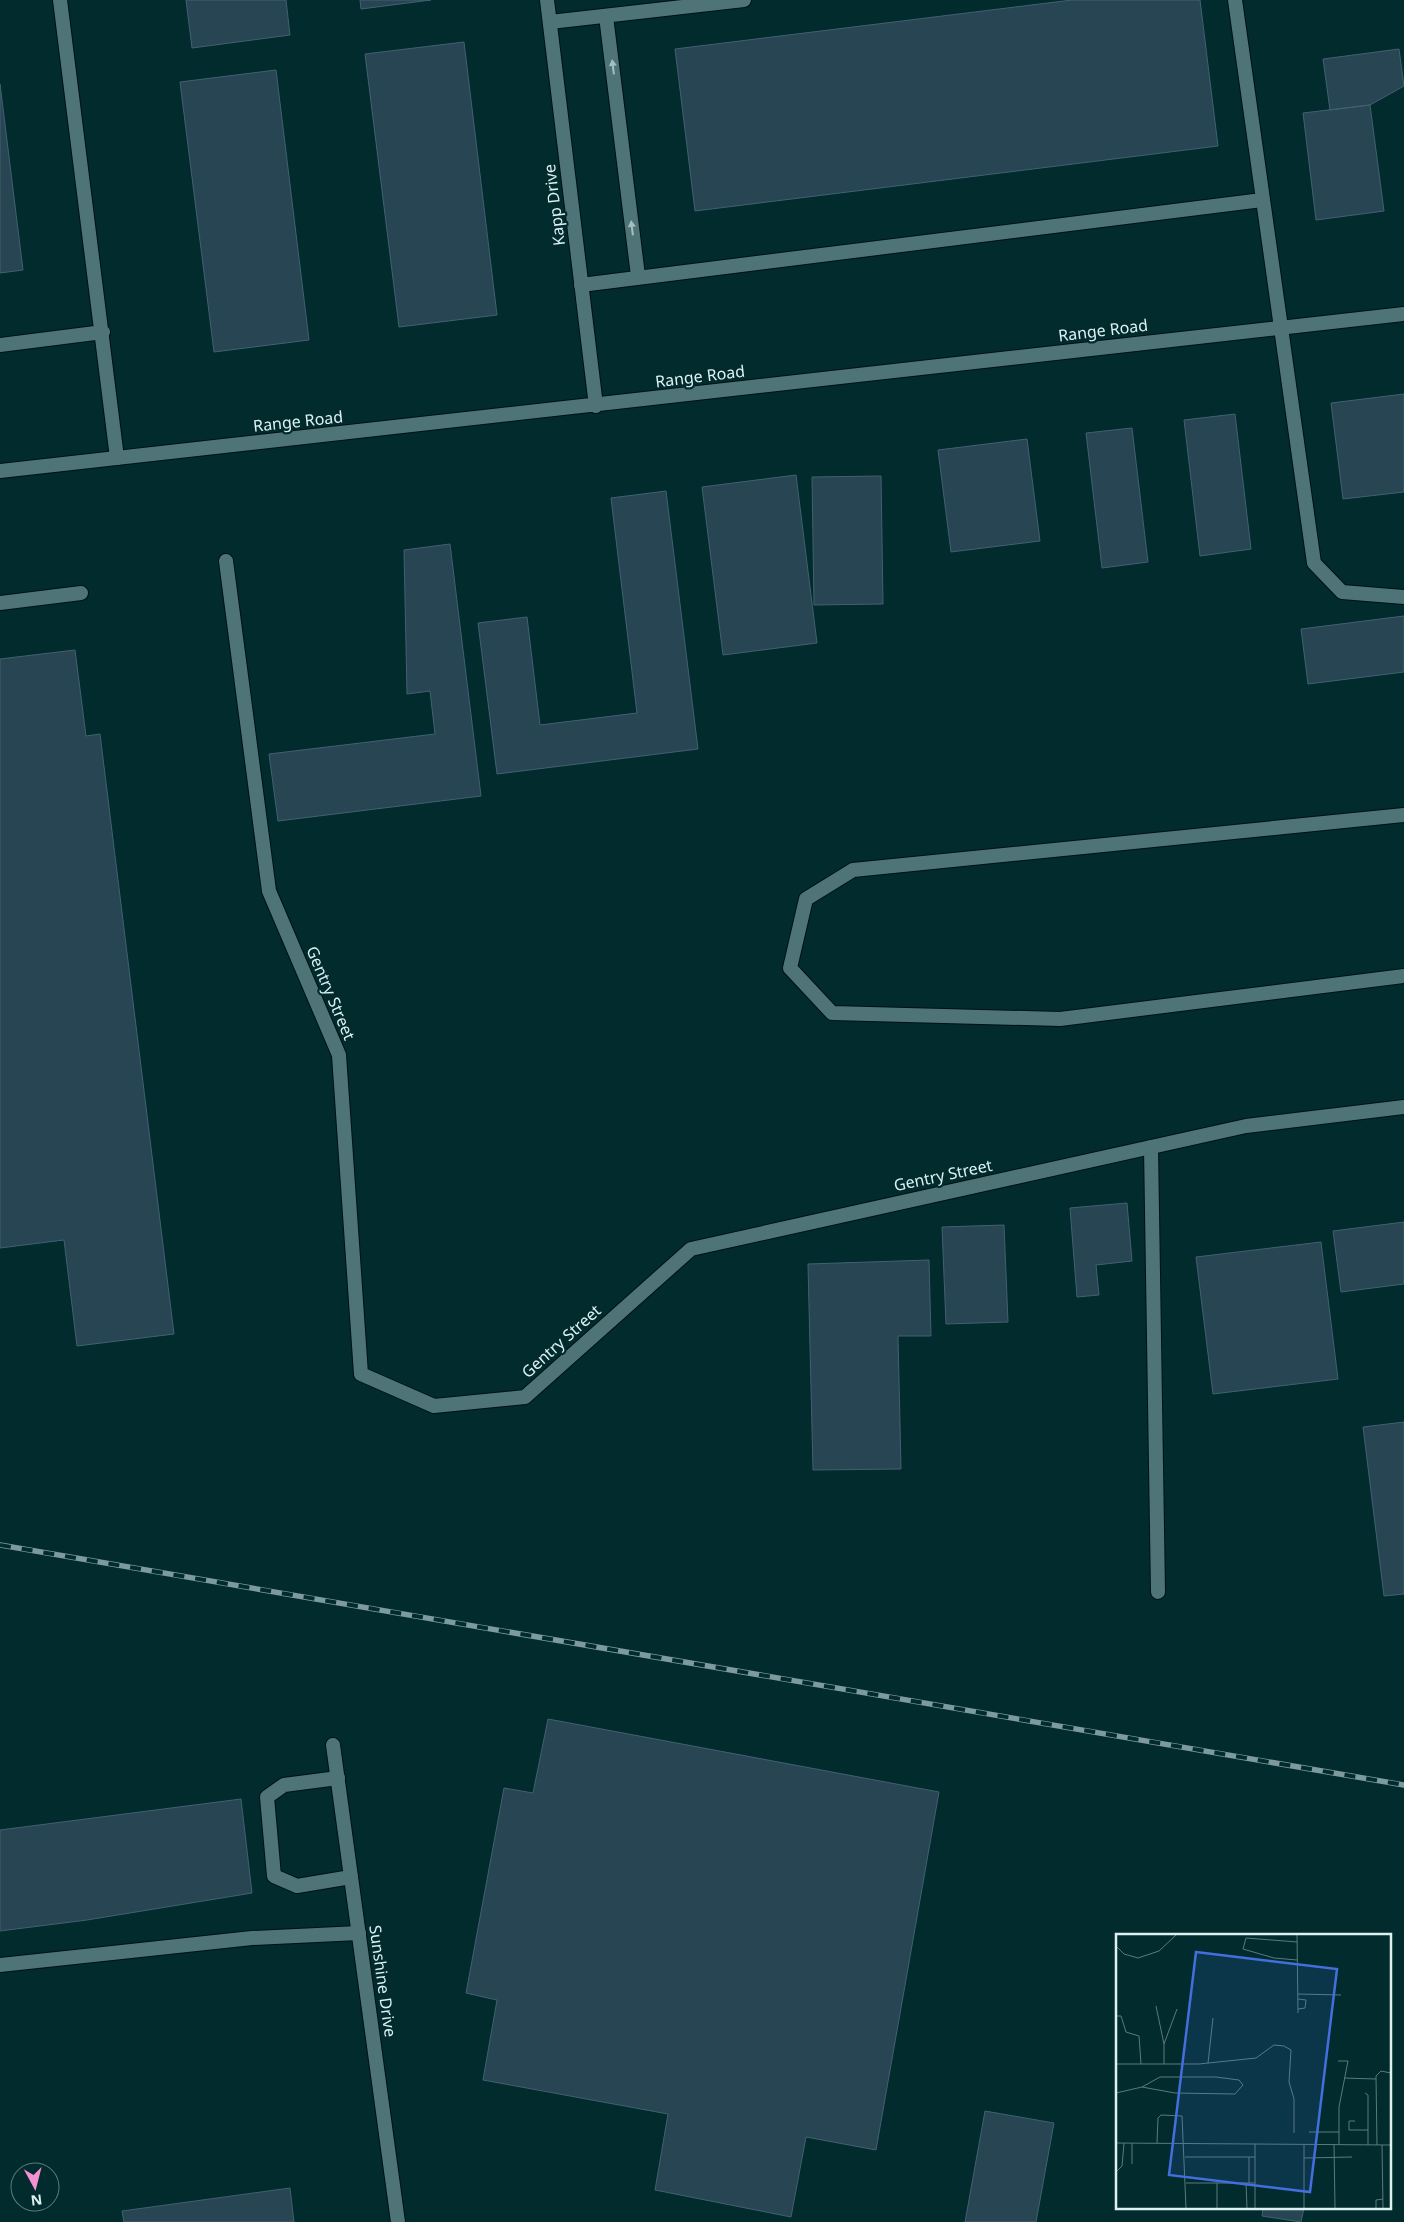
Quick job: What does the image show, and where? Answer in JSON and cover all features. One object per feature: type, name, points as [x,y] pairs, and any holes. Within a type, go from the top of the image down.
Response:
[{"type":"street","points":[[60,0],[103,332],[117,458]]},
{"type":"street","name":"Kapp Drive","points":[[547,0],[596,406]]},
{"type":"street","points":[[550,22],[606,16],[633,7],[744,0]]},
{"type":"street","points":[[1235,0],[1314,563],[1342,592],[1404,597]]},
{"type":"street","points":[[606,16],[638,276]]},
{"type":"street","points":[[581,284],[1262,200]]},
{"type":"street","name":"Range Road","points":[[0,471],[596,406],[1404,314]]},
{"type":"street","points":[[0,345],[103,332]]},
{"type":"street","name":"Gentry Street","points":[[226,561],[269,891],[339,1055],[361,1374],[434,1406],[525,1396],[691,1249],[1246,1126],[1404,1107]]},
{"type":"street","points":[[0,603],[81,593]]},
{"type":"street","points":[[1404,815],[853,870],[806,899],[790,968],[832,1014],[1060,1019],[1404,976]]},
{"type":"street","points":[[1152,1147],[1158,1592]]},
{"type":"street","name":"Sunshine Drive","points":[[333,1746],[398,2222]]},
{"type":"street","points":[[338,1778],[284,1786],[267,1797],[274,1876],[297,1886],[351,1877]]},
{"type":"street","points":[[0,1965],[252,1938],[359,1933]]},
{"type":"building","points":[[186,0],[286,0],[290,35],[192,48]]},
{"type":"building","points":[[360,0],[431,0],[361,9]]},
{"type":"building","points":[[1072,0],[1200,0],[1218,146],[695,211],[675,49]]},
{"type":"building","points":[[464,42],[497,315],[399,327],[365,54]]},
{"type":"building","points":[[1399,49],[1404,86],[1370,105],[1330,110],[1323,59]]},
{"type":"building","points":[[276,70],[309,340],[214,352],[180,82]]},
{"type":"building","points":[[0,84],[23,270],[0,273]]},
{"type":"building","points":[[1370,105],[1384,211],[1316,220],[1303,113]]},
{"type":"building","points":[[1404,394],[1404,492],[1343,499],[1331,403]]},
{"type":"building","points":[[1235,414],[1251,549],[1200,556],[1184,420]]},
{"type":"building","points":[[1132,428],[1148,562],[1102,568],[1086,433]]},
{"type":"building","points":[[1027,439],[1040,541],[951,552],[938,450]]},
{"type":"building","points":[[796,475],[817,643],[723,655],[702,487]]},
{"type":"building","points":[[881,476],[883,604],[814,605],[812,477]]},
{"type":"building","points":[[666,491],[698,749],[497,774],[478,623],[527,617],[540,725],[637,713],[611,498]]},
{"type":"building","points":[[450,544],[481,796],[278,821],[269,754],[435,734],[430,691],[407,694],[404,550]]},
{"type":"building","points":[[1404,616],[1404,672],[1308,684],[1301,629]]},
{"type":"building","points":[[75,650],[86,736],[100,734],[174,1334],[77,1346],[64,1240],[0,1248],[0,659]]},
{"type":"building","points":[[1127,1203],[1132,1261],[1096,1265],[1099,1295],[1077,1297],[1070,1208]]},
{"type":"building","points":[[1404,1222],[1404,1284],[1341,1292],[1333,1231]]},
{"type":"building","points":[[1004,1225],[1008,1322],[946,1324],[942,1227]]},
{"type":"building","points":[[1321,1242],[1338,1379],[1213,1394],[1196,1257]]},
{"type":"building","points":[[929,1260],[931,1336],[898,1336],[901,1469],[813,1470],[808,1264]]},
{"type":"building","points":[[1404,1422],[1404,1594],[1384,1596],[1363,1427]]},
{"type":"building","points":[[548,1719],[939,1792],[876,2150],[806,2137],[791,2217],[655,2190],[668,2114],[483,2080],[497,2000],[466,1993],[504,1788],[533,1793]]},
{"type":"building","points":[[241,1799],[252,1893],[87,1920],[0,1931],[0,1830]]},
{"type":"building","points":[[985,2111],[1054,2123],[1036,2222],[965,2222]]},
{"type":"building","points":[[290,2188],[294,2222],[124,2222],[122,2211]]},
{"type":"building","points":[[1263,2210],[1304,2210],[1301,2222],[1262,2216]]},
{"type":"railway","points":[[0,1545],[1404,1785]]}]
